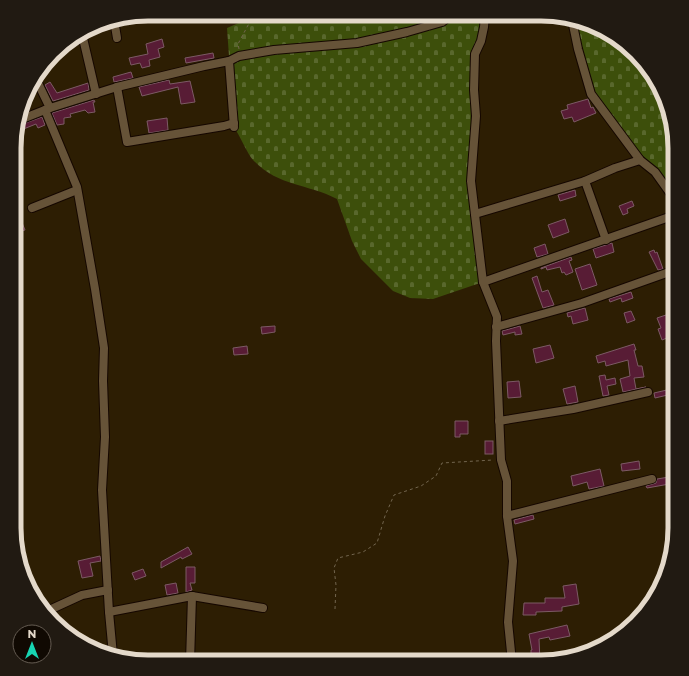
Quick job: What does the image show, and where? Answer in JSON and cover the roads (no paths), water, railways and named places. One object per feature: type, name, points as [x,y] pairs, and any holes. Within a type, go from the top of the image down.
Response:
[{"type":"street","points":[[24,118],[47,109],[117,87],[228,61],[239,56],[274,50],[357,43],[407,32],[443,21]]},
{"type":"street","points":[[484,21],[481,41],[475,54],[474,90],[476,116],[471,181],[483,282],[497,317],[496,327],[501,460],[507,481],[507,516],[513,561],[508,622],[511,655]]},
{"type":"street","points":[[115,25],[117,38]]},
{"type":"street","points":[[573,25],[590,94],[640,160],[654,172],[668,191]]},
{"type":"street","points":[[83,39],[96,94]]},
{"type":"street","points":[[117,87],[127,142],[234,125],[228,61]]},
{"type":"street","points":[[38,85],[77,190],[104,348],[103,381],[105,437],[102,490],[113,650]]},
{"type":"street","points":[[475,214],[585,181],[615,168],[640,160]]},
{"type":"street","points":[[585,181],[606,240]]},
{"type":"street","points":[[32,208],[77,190]]},
{"type":"street","points":[[483,282],[668,218]]},
{"type":"street","points":[[496,327],[582,303],[668,272]]},
{"type":"street","points":[[499,421],[573,409],[648,392]]},
{"type":"street","points":[[507,516],[652,479]]},
{"type":"street","points":[[51,609],[82,595],[108,590]]},
{"type":"street","points":[[109,612],[192,596],[263,608]]},
{"type":"street","points":[[190,655],[192,596]]}]
